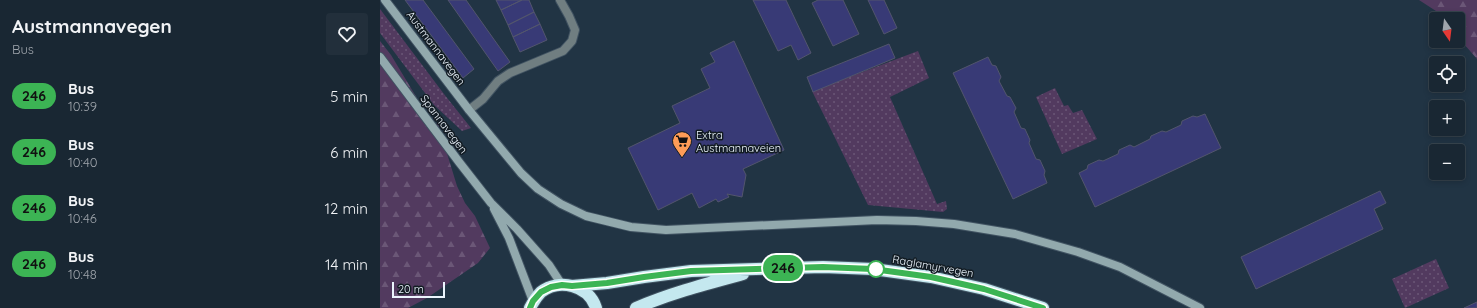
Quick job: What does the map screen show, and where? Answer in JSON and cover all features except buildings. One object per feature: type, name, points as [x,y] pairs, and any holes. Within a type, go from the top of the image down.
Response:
[{"type":"highway","name":"Raglamyrvegen","points":[[531,306],[541,292],[551,287],[607,283],[691,271],[823,267],[873,269],[931,277],[984,289],[1043,308]]},
{"type":"highway","name":"Raglamyrvegen","points":[[636,308],[697,286],[767,268]]},
{"type":"highway","points":[[567,285],[582,290],[590,296],[596,308]]},
{"type":"street","name":"Austmannavegen","points":[[386,0],[469,110],[521,173],[538,189],[561,204],[586,216],[612,224],[666,230],[877,220],[954,224],[1015,234],[1078,252],[1120,267],[1200,308]]},
{"type":"street","points":[[469,110],[483,99],[498,81],[510,73],[563,51],[572,41],[575,30],[560,0]]},
{"type":"street","name":"Spannavegen","points":[[380,57],[491,203],[517,229],[567,285]]},
{"type":"street","name":"Spannavegen","points":[[491,203],[509,238],[531,306]]},
{"type":"green space","points":[[1419,0],[1477,0],[1477,59],[1465,45],[1465,12],[1436,11]]},
{"type":"green space","points":[[380,9],[471,128],[462,131],[434,105],[380,33]]},
{"type":"green space","points":[[380,41],[391,55],[432,123],[438,124],[457,186],[465,203],[475,216],[490,248],[478,263],[427,298],[408,308],[380,308]]},
{"type":"green space","points":[[918,51],[929,78],[890,97],[937,204],[946,201],[947,209],[943,212],[868,205],[812,91]]},
{"type":"green space","points":[[1055,88],[1064,106],[1068,105],[1073,113],[1082,110],[1097,139],[1062,154],[1036,97]]},
{"type":"green space","points":[[1436,259],[1449,288],[1405,308],[1392,279]]},
{"type":"bus line","name":"246","points":[[530,308],[533,301],[541,292],[551,287],[562,285],[572,286],[607,283],[691,271],[823,267],[873,269],[931,277],[984,289],[1043,308]]},
{"type":"place","name":"Extra Austmannaveien","points":[[682,158]]}]
